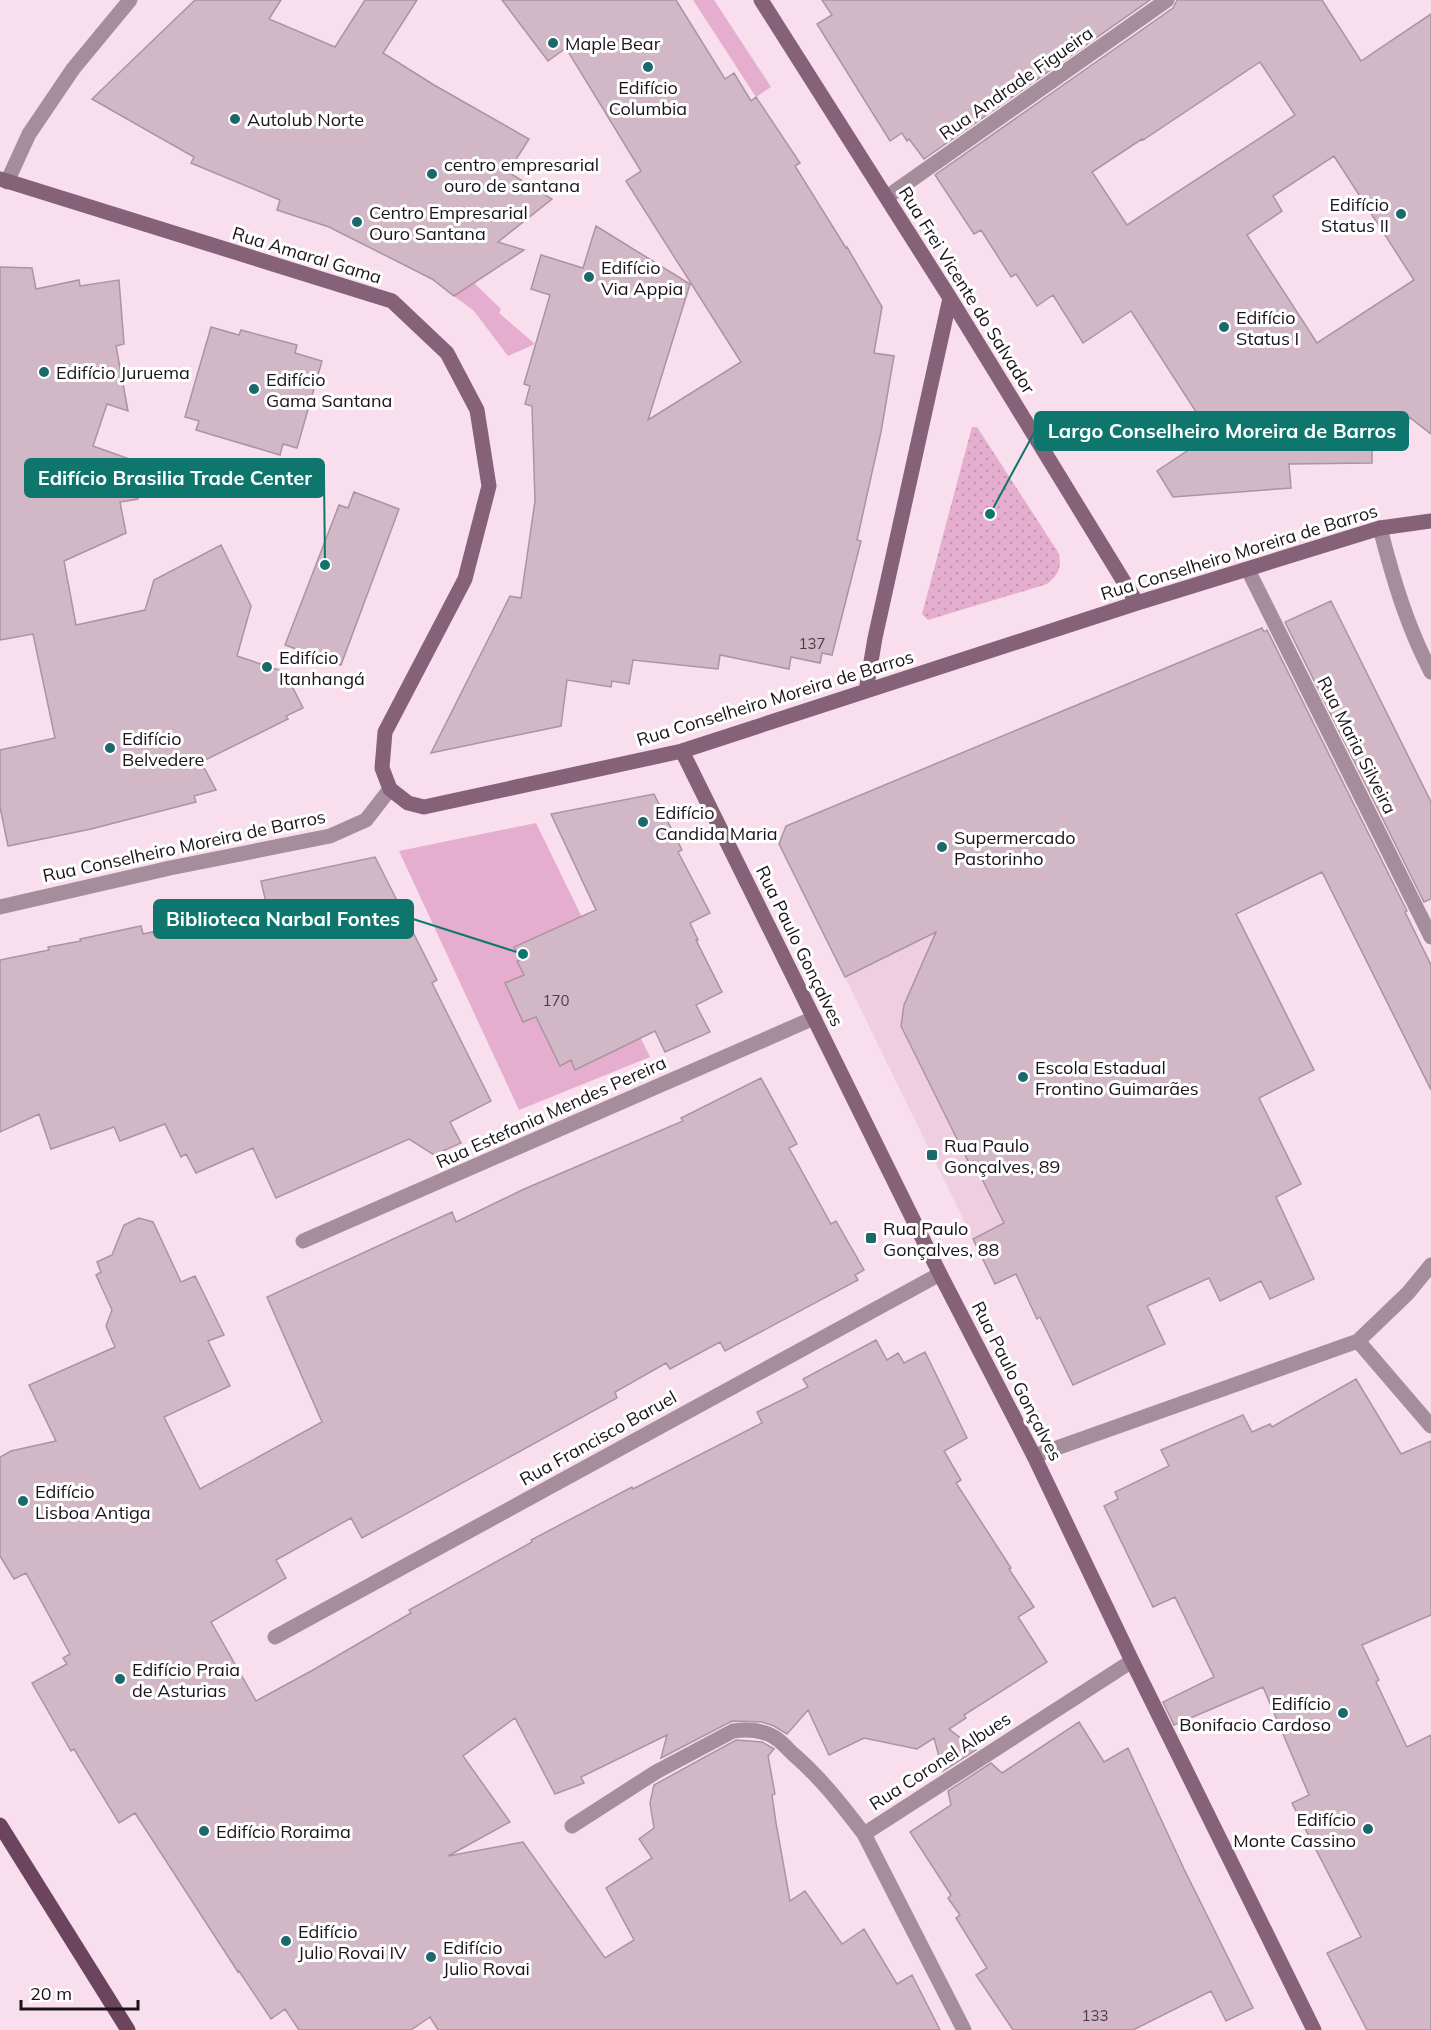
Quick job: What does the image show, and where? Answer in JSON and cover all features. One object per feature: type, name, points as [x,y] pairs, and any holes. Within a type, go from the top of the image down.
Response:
[{"type":"main road","name":"Rua Frei Vicente do Salvador","points":[[761,0],[950,298],[1137,603]]},
{"type":"main road","name":"Rua Amaral Gama","points":[[4,181],[392,301],[447,353],[477,410],[489,486],[465,579],[385,732],[382,768],[390,789]]},
{"type":"main road","points":[[867,691],[875,638],[950,298]]},
{"type":"main road","name":"Rua Conselheiro Moreira de Barros","points":[[390,789],[408,803],[424,807],[682,751],[1137,603],[1380,528],[1431,521]]},
{"type":"main road","name":"Rua Paulo Gonçalves","points":[[682,751],[940,1274],[1034,1456],[1314,2030]]},
{"type":"main road","points":[[0,1824],[128,2030]]},
{"type":"street","points":[[4,181],[28,134],[73,69],[130,0]]},
{"type":"street","name":"Rua Andrade Figueira","points":[[887,197],[1167,0]]},
{"type":"street","points":[[1380,528],[1401,605],[1431,672]]},
{"type":"street","name":"Rua Maria Silveira","points":[[1248,570],[1431,937]]},
{"type":"street","name":"Rua Conselheiro Moreira de Barros","points":[[0,907],[170,868],[330,836],[366,820],[390,789]]},
{"type":"street","name":"Rua Estefania Mendes Pereira","points":[[303,1241],[814,1018]]},
{"type":"street","points":[[1034,1456],[1358,1341],[1408,1293],[1431,1265]]},
{"type":"street","name":"Rua Francisco Baruel","points":[[275,1637],[940,1274]]},
{"type":"street","points":[[1358,1341],[1431,1425]]},
{"type":"street","name":"Rua Coronel Albues","points":[[964,2030],[864,1834],[1132,1661]]},
{"type":"street","points":[[572,1826],[656,1772],[734,1731],[746,1729],[775,1737],[800,1759],[833,1794],[864,1834]]},
{"type":"shaded area","points":[[693,0],[714,0],[771,87],[756,97]]},
{"type":"shaded area","points":[[474,283],[501,309],[499,313],[535,344],[508,356],[474,311],[454,296]]},
{"type":"shaded area","points":[[972,427],[977,427],[1058,552],[1060,566],[1057,574],[1047,584],[928,620],[922,614]]},
{"type":"shaded area","points":[[536,823],[650,1057],[519,1110],[399,851]]},
{"type":"shaded area","name":"Escola Estadual Frontino Guimarães","points":[[1052,875],[1182,1136],[973,1239],[845,977]]},
{"type":"building","points":[[195,0],[281,0],[269,19],[335,47],[365,0],[417,0],[383,53],[529,139],[508,172],[552,199],[498,242],[524,250],[454,296],[432,279],[329,227],[277,210],[280,200],[191,163],[194,157],[92,99]]},
{"type":"building","points":[[502,0],[676,0],[725,79],[734,73],[751,101],[756,97],[800,163],[795,166],[882,307],[874,353],[894,356],[881,432],[857,540],[861,541],[832,655],[822,653],[820,663],[791,657],[789,669],[720,655],[718,669],[633,660],[629,684],[612,681],[611,687],[567,680],[561,726],[431,753],[510,596],[521,598],[535,501],[532,406],[525,404],[530,386],[524,384],[550,295],[531,289],[541,255],[583,268],[596,226],[690,284],[648,420],[741,362],[626,181],[641,171],[566,48],[548,61]]},
{"type":"building","points":[[822,0],[1150,0],[924,159],[902,133],[890,141],[817,24],[832,15]]},
{"type":"building","points":[[1177,0],[1322,0],[1361,61],[1431,14],[1431,434],[1409,417],[1407,446],[1372,445],[1372,463],[1289,464],[1291,488],[1173,497],[1157,471],[1211,435],[1131,311],[1083,343],[1053,295],[1037,306],[1016,274],[1011,277],[981,230],[974,234],[935,175],[1173,8]],"holes":[[[1260,62],[1295,115],[1127,225],[1092,172]],[[1334,156],[1414,280],[1317,343],[1247,235],[1282,211],[1273,196]]]},
{"type":"building","points":[[0,267],[32,268],[36,289],[79,280],[80,286],[119,280],[124,344],[116,346],[128,411],[107,404],[93,446],[135,461],[138,499],[120,502],[126,533],[64,561],[76,625],[145,610],[154,580],[221,545],[251,606],[237,656],[285,672],[303,708],[286,716],[288,719],[201,762],[216,790],[194,796],[196,802],[91,829],[8,846],[0,807],[0,750],[55,738],[33,634],[0,640]]},
{"type":"building","name":"Edifício Gama Santana","points":[[211,327],[239,335],[241,330],[297,345],[295,353],[322,361],[297,448],[283,444],[280,455],[196,430],[199,421],[185,417]]},
{"type":"building","points":[[354,492],[399,509],[341,665],[285,645],[339,505],[348,508]]},
{"type":"building","points":[[1331,601],[1431,802],[1431,899],[1424,902],[1285,622]]},
{"type":"building","points":[[1262,628],[1264,632],[1267,630],[1407,911],[1405,912],[1431,965],[1431,1090],[1322,872],[1236,914],[1314,1070],[1259,1098],[1301,1184],[1276,1197],[1314,1279],[1270,1299],[1261,1281],[1220,1301],[1209,1278],[1147,1306],[1165,1344],[1073,1385],[1040,1317],[1037,1319],[1016,1274],[995,1284],[973,1239],[1004,1223],[973,1161],[969,1163],[901,1026],[904,1005],[936,932],[845,977],[779,844],[786,826]]},
{"type":"building","points":[[654,794],[682,850],[678,852],[710,913],[690,923],[722,992],[696,1005],[710,1032],[665,1052],[655,1031],[575,1070],[571,1060],[560,1066],[536,1017],[523,1022],[505,983],[524,975],[517,961],[520,960],[514,947],[596,910],[551,814]]},
{"type":"building","points":[[375,857],[437,980],[432,983],[491,1101],[450,1122],[461,1143],[434,1155],[409,1139],[276,1198],[253,1148],[196,1173],[186,1154],[181,1157],[165,1124],[120,1141],[114,1127],[51,1149],[39,1114],[0,1132],[0,960],[141,926],[143,934],[267,907],[261,881]]},
{"type":"building","points":[[761,1078],[797,1144],[789,1148],[831,1224],[836,1221],[864,1270],[855,1275],[858,1280],[725,1351],[720,1342],[670,1369],[666,1363],[615,1392],[617,1398],[362,1538],[351,1518],[276,1560],[286,1578],[211,1622],[256,1701],[411,1613],[409,1610],[532,1542],[531,1540],[762,1423],[757,1412],[808,1387],[803,1379],[876,1340],[887,1360],[898,1353],[904,1363],[925,1352],[967,1438],[944,1451],[961,1480],[956,1483],[1034,1607],[1018,1617],[1047,1662],[964,1715],[966,1718],[949,1729],[976,1750],[943,1771],[934,1738],[917,1749],[864,1738],[829,1755],[808,1710],[787,1734],[762,1722],[732,1721],[661,1758],[667,1735],[581,1777],[584,1783],[555,1794],[515,1718],[463,1756],[510,1822],[448,1856],[523,1842],[605,1958],[634,1940],[606,1888],[652,1858],[639,1839],[654,1828],[650,1803],[654,1785],[736,1740],[762,1742],[774,1749],[768,1756],[775,1794],[772,1795],[790,1901],[805,1891],[842,1944],[864,1929],[897,1984],[912,1975],[940,2030],[438,2030],[430,2017],[411,2030],[299,2030],[285,2009],[271,2019],[135,1813],[119,1823],[74,1749],[71,1751],[32,1683],[67,1664],[63,1658],[70,1654],[26,1573],[14,1579],[0,1556],[0,1457],[11,1451],[56,1441],[29,1385],[115,1347],[106,1326],[112,1310],[96,1275],[101,1272],[97,1262],[112,1255],[124,1225],[139,1218],[153,1222],[181,1282],[195,1276],[224,1335],[208,1341],[230,1386],[164,1417],[200,1489],[322,1422],[267,1297],[452,1212],[456,1222],[522,1190],[683,1121],[681,1118]]},
{"type":"building","points":[[1356,1379],[1401,1454],[1431,1441],[1431,1615],[1362,1645],[1379,1680],[1376,1682],[1407,1747],[1431,1735],[1431,2030],[1367,2030],[1327,1953],[1361,1937],[1292,1803],[1309,1795],[1263,1687],[1174,1725],[1163,1702],[1214,1677],[1175,1597],[1153,1607],[1104,1506],[1118,1499],[1115,1492],[1169,1466],[1161,1450],[1243,1415],[1252,1432],[1270,1424],[1272,1427]]},
{"type":"building","points":[[1079,1722],[1104,1762],[1128,1748],[1184,1869],[1253,2008],[1226,2021],[1211,1991],[1133,2030],[1013,2030],[976,1975],[987,1968],[956,1918],[960,1915],[948,1898],[951,1895],[910,1832],[951,1805],[948,1791],[991,1763],[1002,1773]]},
{"type":"place","name":"Maple Bear","points":[[553,43]]},
{"type":"place","name":"Edifício Columbia","points":[[648,67]]},
{"type":"place","name":"Autolub Norte","points":[[235,119]]},
{"type":"place","name":"centro empresarial ouro de santana","points":[[432,174]]},
{"type":"place","name":"Edifício Status II","points":[[1401,214]]},
{"type":"place","name":"Centro Empresarial Ouro Santana","points":[[357,222]]},
{"type":"place","name":"Edifício Via Appia","points":[[589,277]]},
{"type":"place","name":"Edifício Status I","points":[[1224,327]]},
{"type":"place","name":"Edifício Juruema","points":[[44,372]]},
{"type":"place","name":"Edifício Gama Santana","points":[[254,389]]},
{"type":"place","name":"Largo Conselheiro Moreira de Barros","points":[[990,514]]},
{"type":"place","name":"Edifício Brasilia Trade Center","points":[[325,565]]},
{"type":"place","name":"Edifício Itanhangá","points":[[267,667]]},
{"type":"place","name":"Edifício Belvedere","points":[[110,748]]},
{"type":"place","name":"Edifício Candida Maria","points":[[643,822]]},
{"type":"place","name":"Supermercado Pastorinho","points":[[942,847]]},
{"type":"place","name":"Biblioteca Narbal Fontes","points":[[523,954]]},
{"type":"place","name":"Escola Estadual Frontino Guimarães","points":[[1023,1077]]},
{"type":"place","name":"Rua Paulo Gonçalves, 89","points":[[932,1155]]},
{"type":"place","name":"Rua Paulo Gonçalves, 88","points":[[871,1238]]},
{"type":"place","name":"Edifício Lisboa Antiga","points":[[23,1501]]},
{"type":"place","name":"Edifício Praia de Asturias","points":[[120,1679]]},
{"type":"place","name":"Edifício Bonifacio Cardoso","points":[[1343,1713]]},
{"type":"place","name":"Edifício Monte Cassino","points":[[1368,1829]]},
{"type":"place","name":"Edifício Roraima","points":[[204,1831]]},
{"type":"place","name":"Edifício Julio Rovai IV","points":[[286,1941]]},
{"type":"place","name":"Edifício Julio Rovai","points":[[431,1957]]}]
